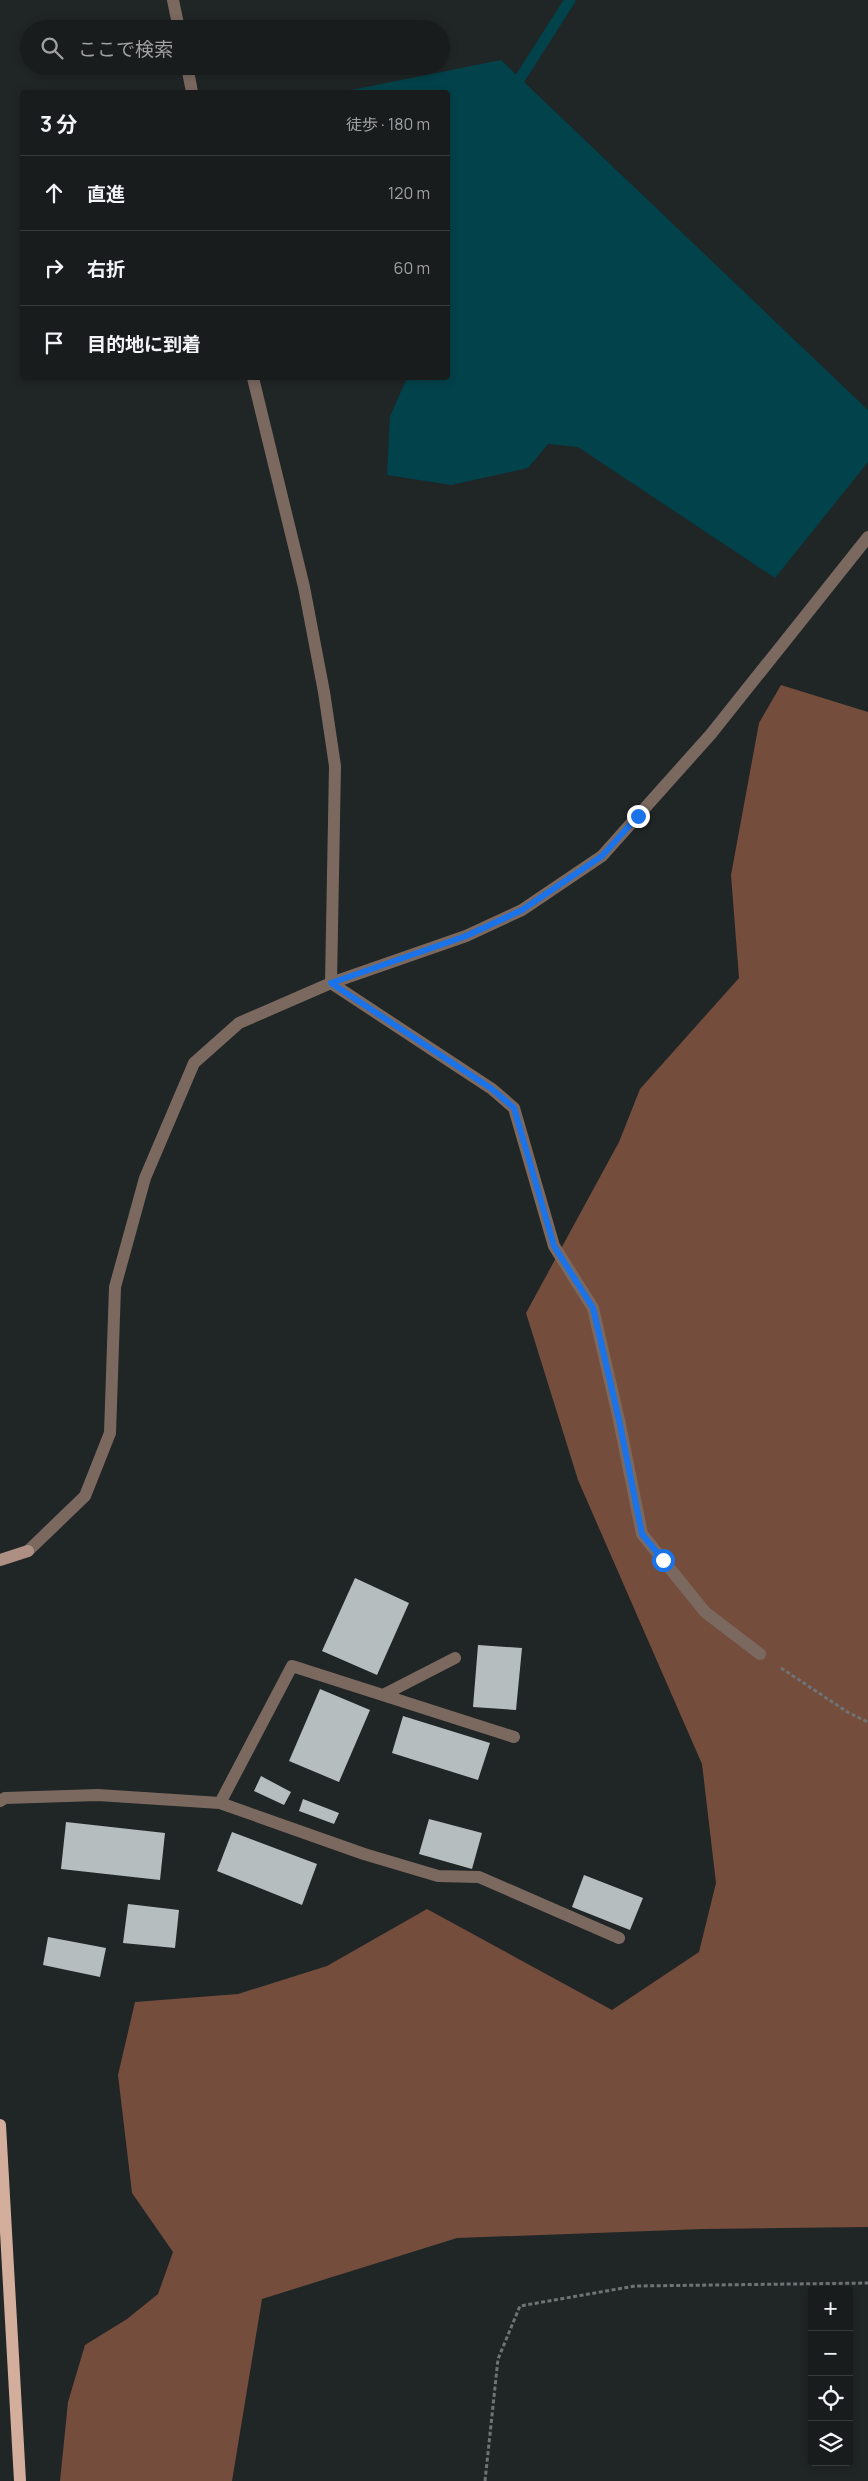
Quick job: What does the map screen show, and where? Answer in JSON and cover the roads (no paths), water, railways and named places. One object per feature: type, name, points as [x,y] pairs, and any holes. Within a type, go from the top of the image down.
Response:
[{"type":"main road","points":[[0,2125],[3,2244],[20,2481]]},
{"type":"street","points":[[173,0],[177,20]]},
{"type":"street","points":[[189,75],[192,90]]},
{"type":"street","points":[[253,380],[304,587],[324,692],[335,766],[331,983]]},
{"type":"street","points":[[0,1560],[28,1551],[85,1496],[110,1433],[115,1286],[146,1178],[194,1063],[239,1023],[331,983],[466,936],[522,910],[602,856],[711,734],[868,537]]},
{"type":"street","points":[[331,983],[492,1089],[514,1108],[554,1246],[593,1308],[619,1420],[642,1534],[705,1612],[760,1654]]},
{"type":"street","points":[[383,1695],[455,1658]]},
{"type":"street","points":[[220,1803],[292,1666],[514,1737]]},
{"type":"street","points":[[0,1801],[5,1798],[98,1795],[220,1803],[364,1854],[438,1876],[480,1877],[619,1938]]},
{"type":"water","points":[[501,60],[868,410],[868,462],[775,578],[578,447],[548,444],[528,468],[451,485],[387,475],[390,416],[406,380],[450,380],[450,90],[351,90],[426,75],[450,75],[450,70]]},
{"type":"waterway","points":[[512,91],[570,0]]}]
